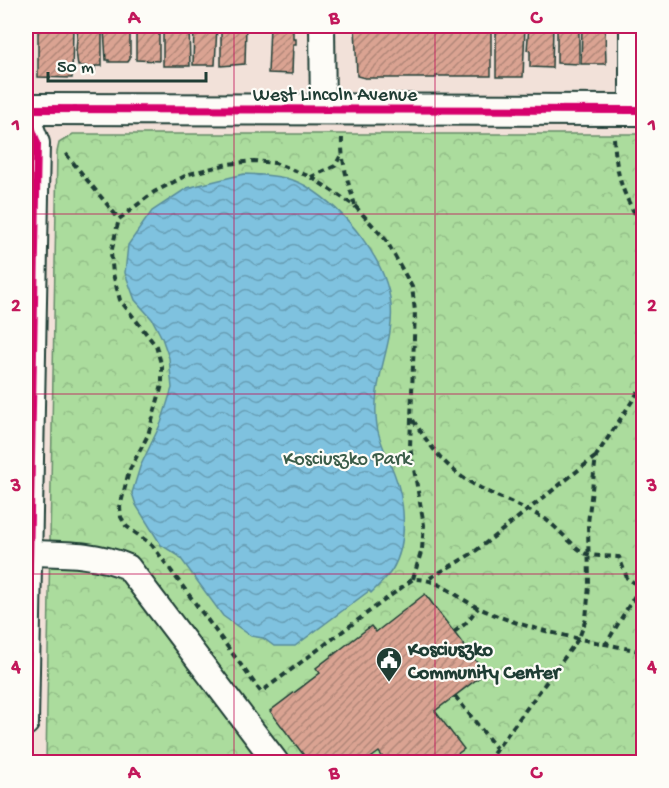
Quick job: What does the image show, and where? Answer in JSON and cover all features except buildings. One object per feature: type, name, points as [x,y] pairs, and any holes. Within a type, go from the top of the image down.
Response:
[{"type":"main road","name":"West Lincoln Avenue","points":[[26,109],[638,110]]},
{"type":"street","points":[[322,26],[323,110]]},
{"type":"street","points":[[632,26],[638,110]]},
{"type":"street","points":[[26,114],[37,143],[30,254],[26,723]]},
{"type":"street","points":[[29,553],[88,554],[128,567],[276,762]]},
{"type":"path","points":[[342,138],[342,154],[355,206]]},
{"type":"path","points":[[614,138],[616,173],[623,192],[644,230]]},
{"type":"path","points":[[66,154],[118,219]]},
{"type":"path","points":[[311,177],[335,166],[342,154]]},
{"type":"path","points":[[413,579],[422,549],[424,525],[412,469],[410,447],[415,311],[412,287],[386,240],[355,206],[311,177],[275,163],[254,161],[228,164],[189,174],[154,192],[118,219],[111,253],[113,274],[120,300],[156,346],[162,367],[162,385],[148,435],[129,471],[120,507],[121,517],[126,526],[152,545],[261,692],[413,579],[429,578],[473,553],[530,511],[596,456],[644,383]]},
{"type":"path","points":[[412,419],[446,464],[474,485],[530,511],[564,533],[587,555],[619,557],[627,578],[640,588],[606,644]]},
{"type":"path","points":[[487,762],[579,638],[585,619],[589,586],[587,555],[590,491],[596,456]]},
{"type":"path","points":[[429,578],[478,608],[521,624],[644,652]]},
{"type":"path","points":[[454,632],[465,624],[478,608]]},
{"type":"path","points":[[455,696],[496,748]]},
{"type":"green space","name":"Kosciuszko Park","points":[[73,134],[643,134],[643,762],[46,762],[57,152],[59,143]]},
{"type":"water","points":[[244,174],[276,176],[299,182],[335,208],[349,222],[372,253],[388,287],[391,305],[390,334],[379,378],[376,410],[380,438],[401,496],[404,522],[401,547],[392,570],[371,593],[369,591],[295,646],[274,646],[263,638],[251,636],[223,616],[179,556],[161,545],[136,505],[132,493],[140,467],[161,423],[172,388],[169,358],[162,338],[152,319],[135,300],[125,273],[128,245],[152,211],[187,188]]},
{"type":"cycle path","points":[[26,109],[644,110]]},
{"type":"cycle path","points":[[26,114],[37,143],[26,723]]},
{"type":"place","name":"Kosciuszko Community Center","points":[[389,683]]}]
